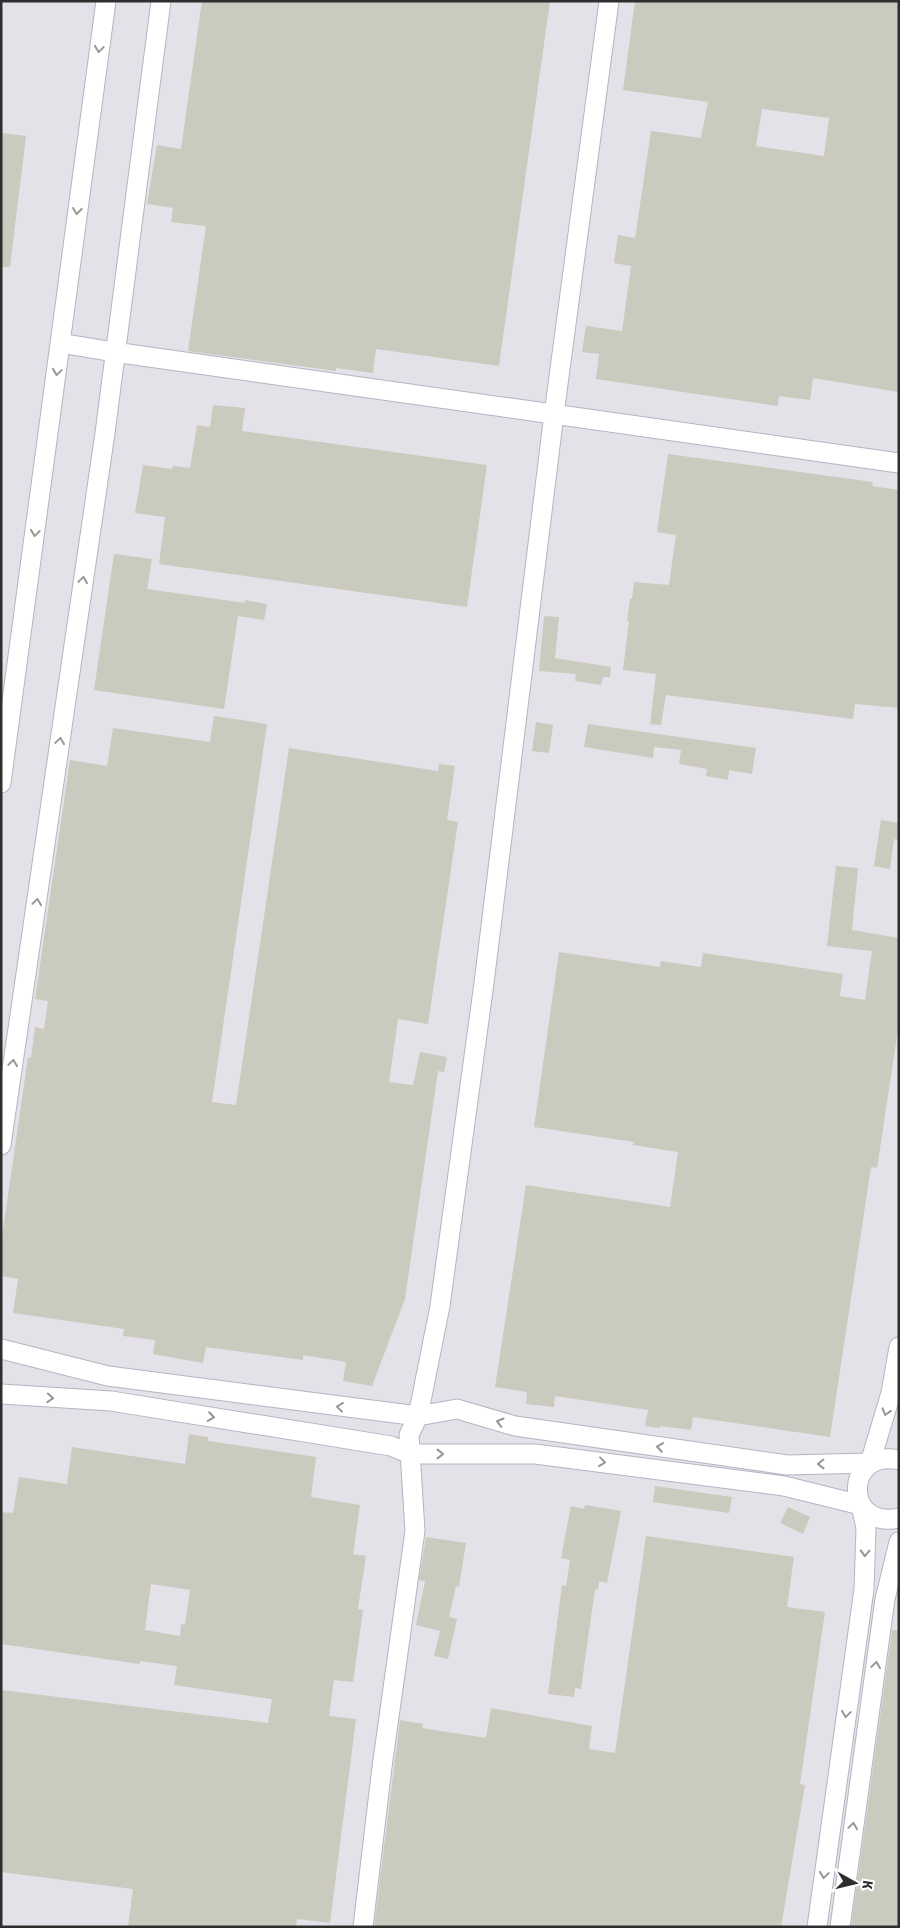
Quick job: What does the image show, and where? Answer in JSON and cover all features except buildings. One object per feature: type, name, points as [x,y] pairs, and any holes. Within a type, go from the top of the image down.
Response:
[{"type":"street","points":[[1,783],[106,1]]},
{"type":"street","points":[[1,1145],[105,433],[161,1]]},
{"type":"street","points":[[363,1927],[382,1767],[415,1531],[409,1435],[418,1416],[440,1306],[482,992],[554,414],[609,1]]},
{"type":"street","points":[[60,343],[899,463]]},
{"type":"street","points":[[870,1463],[891,1393],[899,1347]]},
{"type":"street","points":[[1,1349],[108,1376],[418,1416],[457,1409],[515,1426],[787,1465],[870,1463]]},
{"type":"street","points":[[1,1394],[111,1402],[391,1446],[410,1454],[535,1454],[784,1486],[861,1505],[876,1518],[887,1520],[899,1518]]},
{"type":"street","points":[[817,1927],[864,1589],[866,1528],[858,1498],[858,1479],[870,1463],[880,1458],[899,1460]]},
{"type":"street","points":[[840,1927],[885,1599],[899,1542]]},
{"type":"shaded area","points":[[1,1],[899,1],[899,1927],[1,1927]]}]
